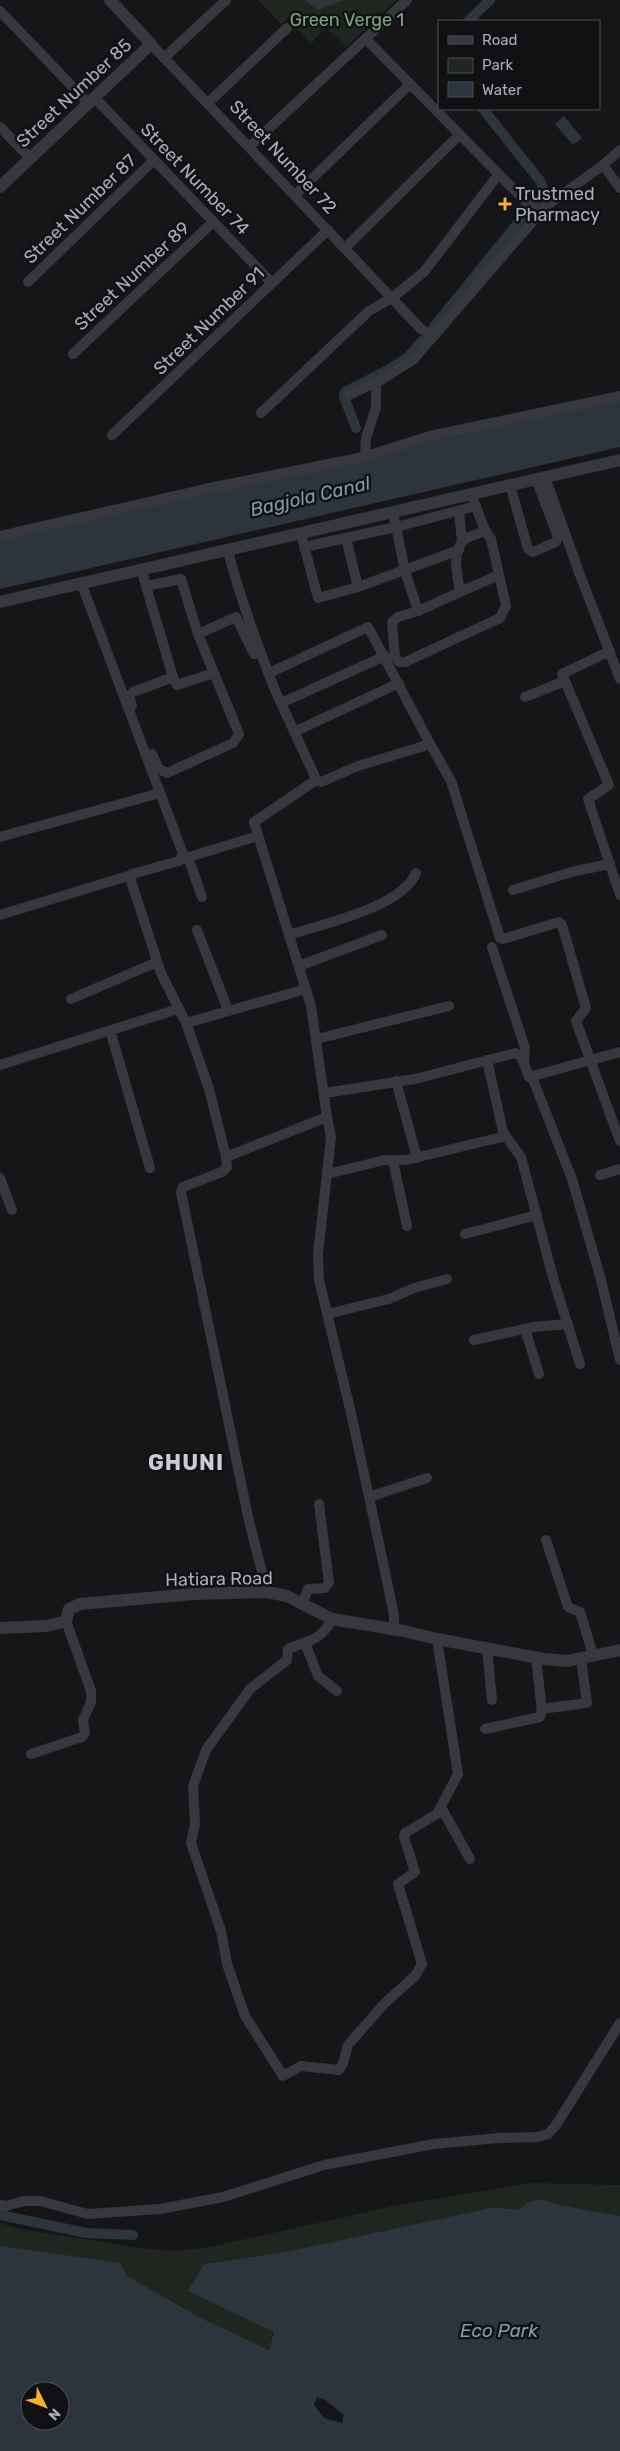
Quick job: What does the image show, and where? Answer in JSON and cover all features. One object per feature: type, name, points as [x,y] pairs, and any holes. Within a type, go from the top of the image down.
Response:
[{"type":"street","name":"Street Number 72","points":[[110,0],[421,329],[433,336]]},
{"type":"street","points":[[164,58],[226,0]]},
{"type":"street","points":[[250,147],[406,0]]},
{"type":"street","name":"Street Number 74","points":[[0,11],[154,160],[271,282]]},
{"type":"street","points":[[208,103],[287,28]]},
{"type":"street","points":[[366,39],[498,176],[538,214]]},
{"type":"street","name":"Street Number 85","points":[[0,187],[151,44]]},
{"type":"street","points":[[295,195],[409,85]]},
{"type":"street","points":[[0,128],[30,158]]},
{"type":"street","points":[[345,248],[459,135]]},
{"type":"street","points":[[349,395],[409,364],[544,207],[603,165],[620,150]]},
{"type":"street","name":"Street Number 87","points":[[28,282],[154,160]]},
{"type":"street","points":[[603,165],[620,188]]},
{"type":"street","points":[[261,414],[369,311],[392,298],[424,272],[498,176]]},
{"type":"street","name":"Street Number 89","points":[[73,354],[213,222]]},
{"type":"street","name":"Street Number 91","points":[[112,435],[157,395],[271,282],[328,230]]},
{"type":"street","points":[[366,456],[366,438],[376,412],[376,385],[378,381]]},
{"type":"street","points":[[0,536],[205,489],[366,456],[430,436],[620,396]]},
{"type":"street","points":[[304,547],[396,528],[459,511],[474,500],[510,485],[620,460]]},
{"type":"street","points":[[510,485],[528,549],[533,552],[556,542],[558,537],[540,478]]},
{"type":"street","points":[[540,478],[620,679]]},
{"type":"street","points":[[0,602],[82,585],[393,512],[474,500]]},
{"type":"street","points":[[474,500],[485,530],[491,539],[506,606],[500,618],[405,662],[399,662],[395,657],[392,622],[398,617],[418,611],[499,575]]},
{"type":"street","points":[[459,511],[460,546],[456,560],[460,592]]},
{"type":"street","points":[[393,512],[406,571],[418,611]]},
{"type":"street","points":[[301,534],[318,598],[406,571],[460,546],[485,530]]},
{"type":"street","points":[[346,538],[358,586]]},
{"type":"street","points":[[228,551],[244,607],[269,673],[316,780],[322,782],[358,766],[424,746],[429,742]]},
{"type":"street","points":[[173,677],[133,692],[129,696],[159,769],[164,773],[233,743],[238,737],[238,730],[198,634],[176,563]]},
{"type":"street","points":[[142,571],[177,685],[214,673]]},
{"type":"street","points":[[146,586],[181,580]]},
{"type":"street","points":[[82,585],[183,854],[202,897]]},
{"type":"street","points":[[198,634],[236,617],[254,654]]},
{"type":"street","points":[[269,673],[368,627],[451,781],[500,938],[503,939],[559,922],[562,924],[586,1008],[576,1021],[620,1141]]},
{"type":"street","points":[[610,651],[562,674],[609,785],[588,798],[620,895]]},
{"type":"street","points":[[281,703],[385,656]]},
{"type":"street","points":[[525,698],[565,681]]},
{"type":"street","points":[[294,732],[399,683]]},
{"type":"street","points":[[316,780],[255,821],[258,836],[306,988],[317,1038],[326,1093],[330,1137],[318,1266],[393,1611],[394,1629]]},
{"type":"street","points":[[0,837],[160,794]]},
{"type":"street","points":[[0,915],[25,905],[258,836]]},
{"type":"street","points":[[513,890],[575,871],[610,864]]},
{"type":"street","points":[[289,935],[383,904],[411,884],[416,873]]},
{"type":"street","points":[[130,875],[157,962],[186,1023],[209,1089],[226,1157],[227,1167],[222,1172],[184,1187],[180,1192],[249,1521],[267,1592]]},
{"type":"street","points":[[197,930],[228,1010]]},
{"type":"street","points":[[299,966],[382,935]]},
{"type":"street","points":[[492,947],[525,1048],[524,1063]]},
{"type":"street","points":[[71,999],[157,962]]},
{"type":"street","points":[[186,1023],[306,988]]},
{"type":"street","points":[[317,1038],[449,1006]]},
{"type":"street","points":[[0,1065],[178,1009]]},
{"type":"street","points":[[110,1030],[150,1168]]},
{"type":"street","points":[[532,1077],[620,1052]]},
{"type":"street","points":[[326,1093],[415,1079],[515,1053],[521,1056],[528,1076],[532,1077],[572,1179],[615,1320],[620,1360]]},
{"type":"street","points":[[327,1174],[385,1160],[417,1158],[504,1136],[487,1060]]},
{"type":"street","points":[[396,1081],[417,1158]]},
{"type":"street","points":[[226,1157],[328,1117]]},
{"type":"street","points":[[503,1132],[521,1157],[580,1364]]},
{"type":"street","points":[[393,1161],[407,1226]]},
{"type":"street","points":[[600,1175],[620,1169]]},
{"type":"street","points":[[0,1178],[12,1210]]},
{"type":"street","points":[[465,1234],[537,1215]]},
{"type":"street","points":[[327,1314],[389,1299],[414,1288],[447,1279]]},
{"type":"street","points":[[474,1340],[525,1329],[568,1324]]},
{"type":"street","points":[[525,1329],[539,1374]]},
{"type":"street","points":[[369,1497],[427,1478]]},
{"type":"street","points":[[302,1604],[308,1588],[325,1588],[329,1583],[319,1504]]},
{"type":"street","points":[[542,1709],[587,1703],[587,1657],[580,1612],[568,1607],[546,1540]]},
{"type":"street","name":"Hatiara Road","points":[[66,1621],[69,1609],[80,1604],[194,1594],[267,1592],[287,1596],[332,1619],[394,1629],[536,1658],[562,1662],[620,1650]]},
{"type":"street","points":[[332,1619],[325,1632],[305,1643],[288,1649],[287,1660],[250,1689],[206,1750],[193,1786],[195,1824],[191,1849],[222,1931],[227,1964],[245,2016],[281,2075],[300,2066],[339,2070],[344,2063],[348,2046],[384,2004],[420,1970],[421,1959],[398,1884],[415,1872],[404,1837],[408,1831],[428,1821],[442,1809],[458,1774],[438,1639]]},
{"type":"street","points":[[0,1628],[47,1626],[66,1621],[91,1691],[91,1702],[83,1720],[86,1733],[82,1738],[30,1754]]},
{"type":"street","points":[[305,1643],[318,1676],[337,1691]]},
{"type":"street","points":[[487,1647],[492,1700]]},
{"type":"street","points":[[486,1729],[538,1718],[542,1709],[536,1658]]},
{"type":"street","points":[[442,1809],[470,1859]]},
{"type":"street","points":[[0,2205],[6,2206],[24,2201],[40,2201],[88,2214],[160,2209],[223,2198],[324,2165],[394,2150],[498,2138],[538,2137],[548,2134],[556,2125],[620,2023]]},
{"type":"green space","name":"Green Verge 1","points":[[258,0],[396,0],[346,47],[325,26],[311,44],[287,19],[281,24]]},
{"type":"green space","points":[[531,2183],[620,2185],[620,2216],[555,2204],[542,2199],[528,2202],[518,2210],[495,2207],[285,2252],[204,2264],[189,2291],[274,2332],[269,2350],[199,2317],[126,2276],[122,2270],[0,2246],[0,2223],[20,2229],[147,2249],[177,2251],[210,2247],[394,2206]]},
{"type":"water","points":[[304,0],[344,0],[318,10]]},
{"type":"water","points":[[564,116],[582,138],[573,145],[555,124]]},
{"type":"water","name":"Bagjola Canal","points":[[620,399],[620,447],[0,589],[0,537]]},
{"type":"water","name":"Eco Park","points":[[542,2199],[555,2204],[620,2216],[620,2451],[0,2451],[0,2246],[120,2263],[127,2276],[199,2317],[269,2350],[274,2332],[188,2291],[204,2264],[285,2252],[495,2207],[518,2210],[528,2202]],"holes":[[[317,2397],[325,2400],[344,2415],[342,2423],[324,2418],[314,2405]]]},
{"type":"waterway","points":[[469,20],[490,0]]},
{"type":"waterway","points":[[484,110],[541,182],[544,193],[535,204]]},
{"type":"waterway","points":[[433,328],[522,218]]},
{"type":"waterway","points":[[356,428],[344,397],[345,392],[407,358],[422,341]]},
{"type":"waterway","points":[[0,2215],[86,2233],[133,2235]]},
{"type":"place","name":"Trustmed Pharmacy","points":[[505,204]]},
{"type":"district","name":"GHUNI","points":[[186,1462]]}]
